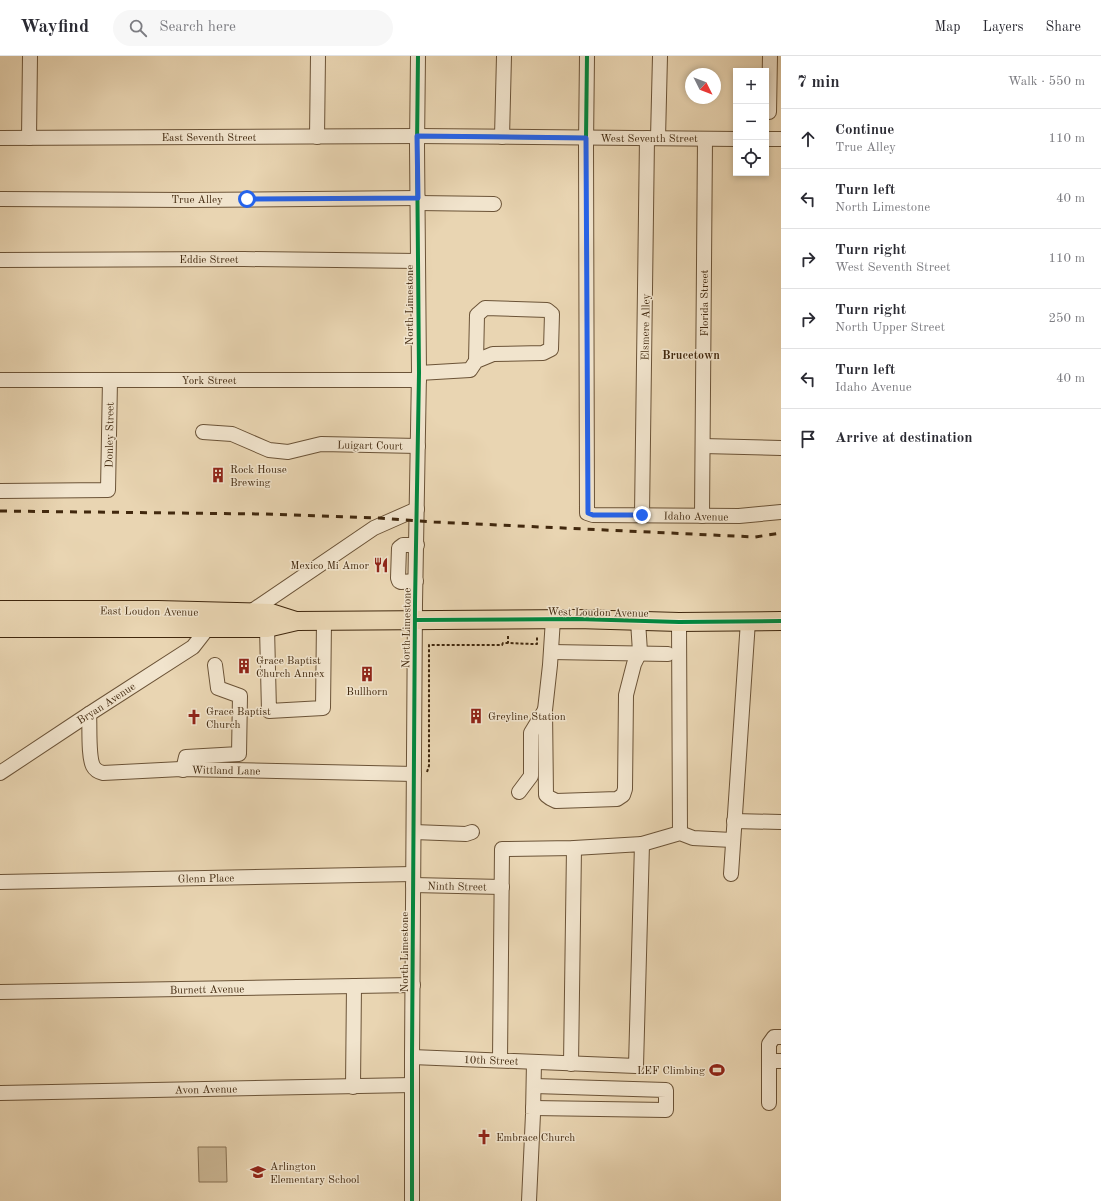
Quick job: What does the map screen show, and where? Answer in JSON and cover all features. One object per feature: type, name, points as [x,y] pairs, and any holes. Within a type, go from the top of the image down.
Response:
[{"type":"main road","name":"East Loudon Avenue","points":[[0,610],[44,619],[207,629],[267,628],[297,621],[415,620]]},
{"type":"main road","name":"East Loudon Avenue","points":[[0,628],[44,619],[158,610],[272,613],[297,621]]},
{"type":"main road","name":"West Loudon Avenue","points":[[415,620],[553,619],[679,622],[781,621]]},
{"type":"street","points":[[29,138],[30,56]]},
{"type":"street","points":[[317,136],[318,56]]},
{"type":"street","name":"North Limestone","points":[[412,1201],[413,880],[414,832],[420,773],[415,620],[419,376],[417,136],[418,56]]},
{"type":"street","points":[[502,137],[504,56]]},
{"type":"street","points":[[586,138],[587,56]]},
{"type":"street","name":"Elsmere Alley","points":[[642,515],[653,138],[660,56]]},
{"type":"street","points":[[769,112],[770,56]]},
{"type":"street","name":"East Seventh Street","points":[[0,138],[417,136]]},
{"type":"street","name":"West Seventh Street","points":[[417,136],[733,139]]},
{"type":"street","name":"Idaho Avenue","points":[[586,138],[588,513],[593,515],[739,516],[781,512]]},
{"type":"street","name":"Florida Street","points":[[702,516],[705,139]]},
{"type":"street","points":[[769,139],[781,139]]},
{"type":"street","name":"True Alley","points":[[0,199],[418,200],[494,204]]},
{"type":"street","name":"Eddie Street","points":[[0,260],[244,259],[418,261]]},
{"type":"street","points":[[485,308],[547,310],[552,314],[551,349],[543,353],[493,354],[476,361],[477,316],[485,308]]},
{"type":"street","name":"York Street","points":[[0,380],[419,376],[470,370],[476,361]]},
{"type":"street","name":"Donley Street","points":[[0,491],[108,490],[110,380]]},
{"type":"street","name":"Luigart Court","points":[[203,432],[232,434],[269,450],[288,452],[321,444],[418,446]]},
{"type":"street","points":[[703,446],[781,448]]},
{"type":"street","points":[[249,613],[374,528],[417,509]]},
{"type":"street","points":[[553,619],[551,658],[545,710],[546,795],[556,801],[617,799],[623,795],[625,789],[626,695],[637,658],[638,621]]},
{"type":"street","points":[[267,628],[269,711],[323,708],[324,621]]},
{"type":"street","points":[[731,874],[732,840],[748,621]]},
{"type":"street","points":[[679,622],[680,833]]},
{"type":"street","name":"Bryan Avenue","points":[[0,774],[89,714],[193,648],[207,629]]},
{"type":"street","points":[[551,658],[637,658],[668,654]]},
{"type":"street","points":[[183,770],[186,757],[239,754],[240,696],[218,688],[215,665]]},
{"type":"street","points":[[519,792],[531,776],[531,733],[545,710]]},
{"type":"street","name":"Wittland Lane","points":[[89,714],[91,758],[93,765],[103,773],[183,770],[420,773]]},
{"type":"street","points":[[734,821],[781,822]]},
{"type":"street","points":[[414,832],[466,834],[472,832]]},
{"type":"street","points":[[500,1060],[502,849],[574,848],[642,844],[680,833],[693,838],[732,840]]},
{"type":"street","name":"10th Street","points":[[412,1057],[636,1066],[642,844]]},
{"type":"street","points":[[571,1064],[574,848]]},
{"type":"street","name":"Glenn Place","points":[[0,882],[413,880]]},
{"type":"street","name":"Ninth Street","points":[[413,880],[502,887]]},
{"type":"street","name":"Burnett Avenue","points":[[0,992],[413,985]]},
{"type":"street","points":[[353,1087],[354,986]]},
{"type":"street","points":[[769,1103],[775,1061],[769,1044],[774,1037],[781,1037]]},
{"type":"street","points":[[529,1198],[534,1062]]},
{"type":"street","name":"Avon Avenue","points":[[0,1093],[412,1085]]},
{"type":"street","points":[[533,1115],[666,1110],[666,1090],[534,1086]]},
{"type":"path","points":[[508,636],[508,643]]},
{"type":"path","points":[[420,773],[429,766],[429,645],[502,645],[503,643],[537,644],[537,636]]},
{"type":"shaded area","points":[[198,1147],[226,1147],[227,1182],[199,1182]]},
{"type":"railway","points":[[0,511],[263,514],[379,518],[434,522],[755,537],[781,533]]},
{"type":"cycle path","points":[[412,1201],[415,604],[419,373],[417,146],[418,56]]},
{"type":"cycle path","points":[[417,136],[586,138],[587,56]]},
{"type":"cycle path","points":[[415,620],[577,619],[679,622],[781,621]]},
{"type":"place","name":"Rock House Brewing","points":[[218,475]]},
{"type":"place","name":"Mexico Mi Amor","points":[[381,565]]},
{"type":"place","name":"Grace Baptist Church Annex","points":[[244,666]]},
{"type":"place","name":"Bullhorn","points":[[367,674]]},
{"type":"place","name":"Greyline Station","points":[[476,716]]},
{"type":"place","name":"Grace Baptist Church","points":[[194,717]]},
{"type":"place","name":"LEF Climbing","points":[[717,1070]]},
{"type":"place","name":"Embrace Church","points":[[484,1137]]},
{"type":"place","name":"Arlington Elementary School","points":[[258,1172]]},
{"type":"district","name":"Brucetown","points":[[691,355]]},
{"type":"route","points":[[247,199],[418,198],[417,136],[586,138],[588,513],[593,515],[642,515]]}]
